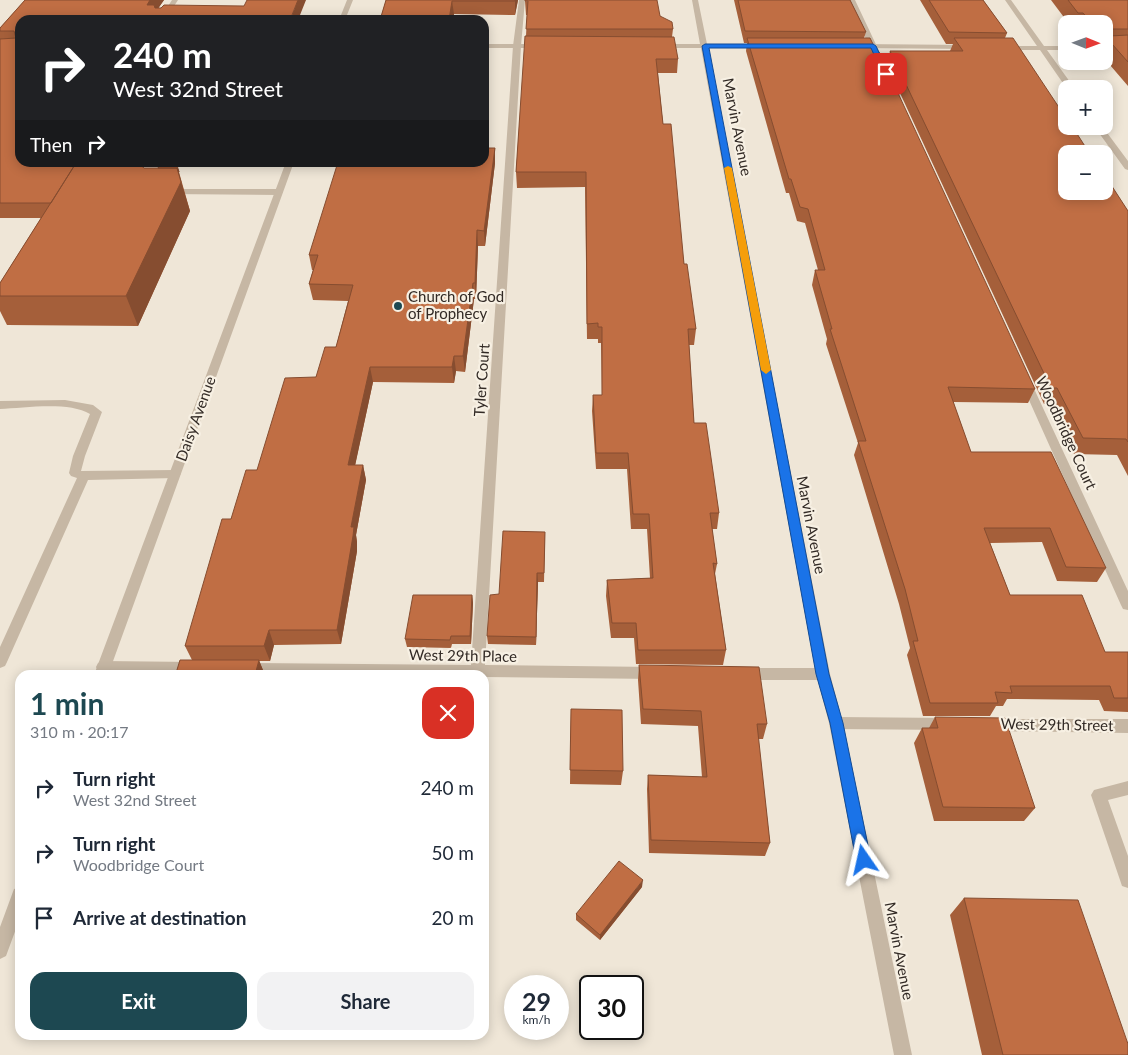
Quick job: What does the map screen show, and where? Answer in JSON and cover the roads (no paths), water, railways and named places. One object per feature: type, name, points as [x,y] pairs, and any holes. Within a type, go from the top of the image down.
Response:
[{"type":"street","points":[[165,15],[175,0]]},
{"type":"street","points":[[344,15],[350,0]]},
{"type":"street","name":"Tyler Court","points":[[478,670],[517,46],[522,0]]},
{"type":"street","name":"Marvin Avenue","points":[[695,0],[823,674],[836,723],[903,1055]]},
{"type":"street","points":[[852,0],[882,65]]},
{"type":"street","points":[[1008,0],[1065,80]]},
{"type":"street","points":[[489,46],[546,46]]},
{"type":"street","points":[[650,46],[778,46]]},
{"type":"street","points":[[854,46],[979,47]]},
{"type":"street","points":[[998,48],[1058,48]]},
{"type":"street","points":[[1104,135],[1128,168]]},
{"type":"street","name":"Daisy Avenue","points":[[102,670],[288,167]]},
{"type":"street","points":[[163,192],[279,192]]},
{"type":"street","name":"Woodbridge Court","points":[[1021,371],[1128,605]]},
{"type":"street","points":[[0,405],[76,405],[91,408],[96,412],[77,456],[80,475],[0,662]]},
{"type":"street","points":[[80,475],[175,474]]},
{"type":"street","points":[[135,670],[202,668]]},
{"type":"street","name":"West 29th Place","points":[[232,669],[314,670]]},
{"type":"street","name":"West 29th Place","points":[[489,672],[668,673]]},
{"type":"street","points":[[728,674],[823,674]]},
{"type":"street","name":"West 29th Street","points":[[836,723],[1128,726]]},
{"type":"street","points":[[1128,788],[1099,795],[1128,880]]},
{"type":"street","points":[[0,950],[15,910]]},
{"type":"place","name":"Church of God of Prophecy","points":[[398,306]]}]
